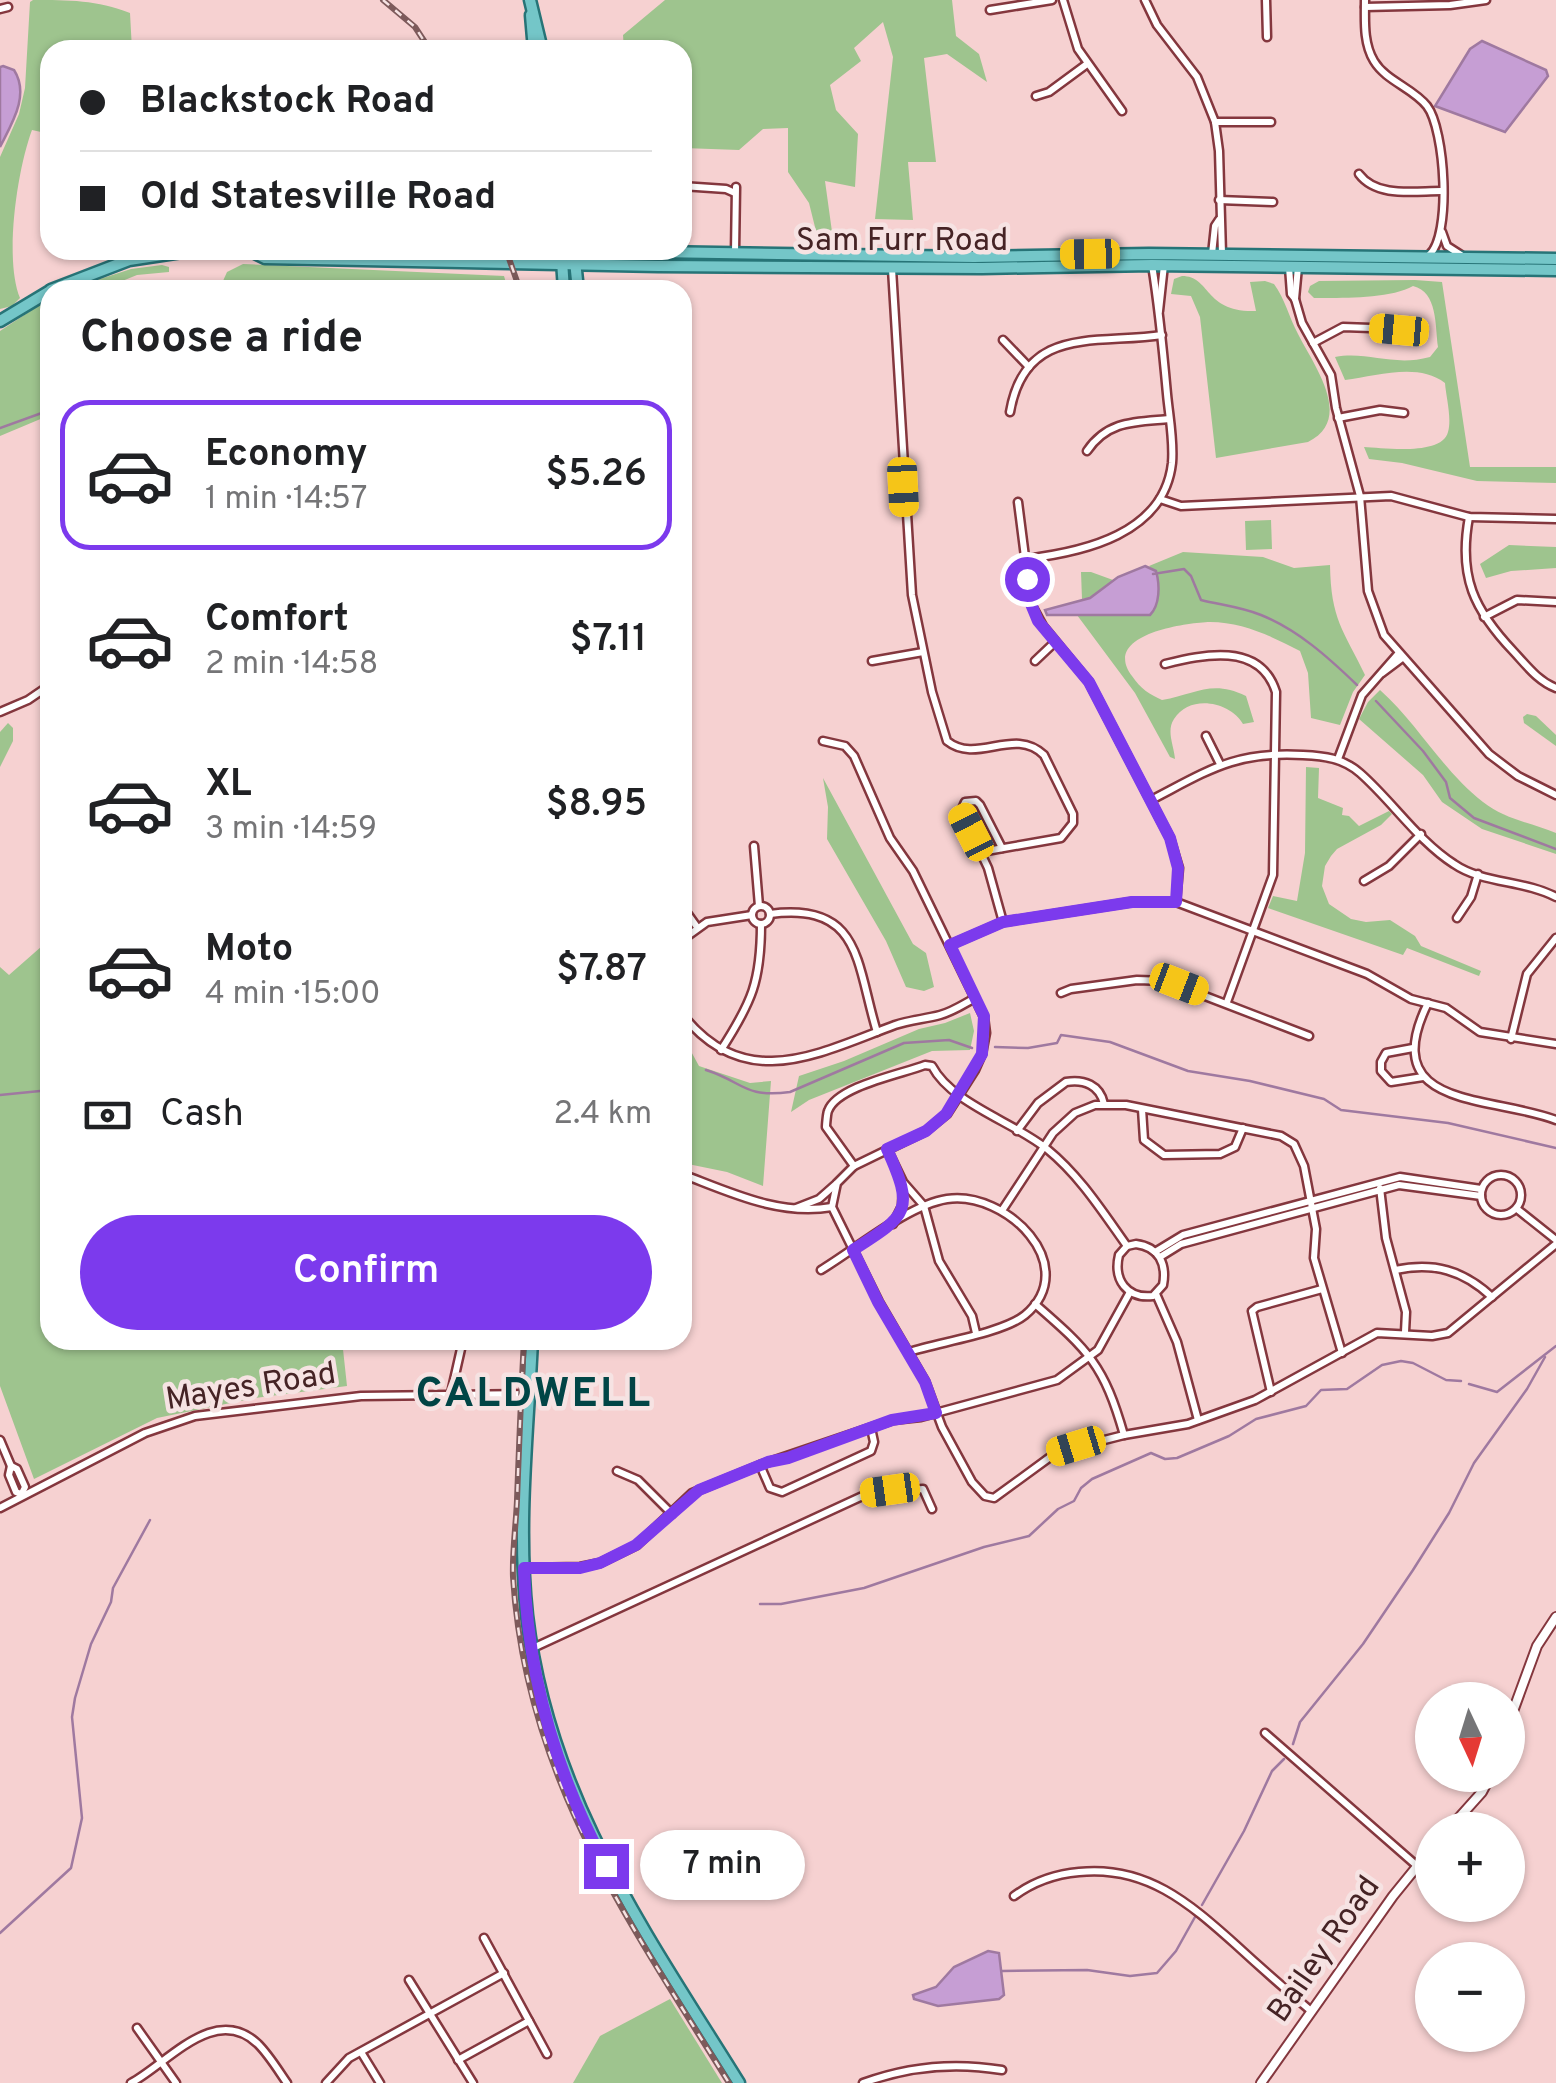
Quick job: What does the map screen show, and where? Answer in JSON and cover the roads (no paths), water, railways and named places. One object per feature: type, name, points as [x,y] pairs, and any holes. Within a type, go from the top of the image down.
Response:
[{"type":"main road","points":[[531,4],[533,40]]},
{"type":"main road","points":[[531,4],[540,40]]},
{"type":"main road","name":"Sam Furr Road","points":[[692,252],[1556,259]]},
{"type":"main road","points":[[1111,265],[1214,260],[1217,254]]},
{"type":"main road","points":[[892,267],[900,262],[974,257]]},
{"type":"main road","points":[[1294,267],[1301,261],[1391,257]]},
{"type":"main road","points":[[76,280],[137,260]]},
{"type":"main road","name":"Sam Furr Road","points":[[350,260],[562,265],[1556,270]]},
{"type":"main road","points":[[562,260],[563,280]]},
{"type":"main road","points":[[575,260],[577,280]]},
{"type":"main road","points":[[0,322],[40,297]]},
{"type":"main road","points":[[532,1350],[524,1568],[532,1649],[555,1748],[586,1826],[622,1895],[739,2083]]},
{"type":"street","points":[[990,10],[1052,0]]},
{"type":"street","points":[[1063,0],[1068,23],[1087,64],[1122,111]]},
{"type":"street","points":[[1144,0],[1197,78],[1215,122],[1222,226],[1217,254]]},
{"type":"street","points":[[1266,0],[1267,37]]},
{"type":"street","points":[[1466,258],[1447,246],[1442,230],[1438,126],[1422,100],[1375,63],[1366,36],[1365,4],[1450,5],[1486,0]]},
{"type":"street","points":[[1036,96],[1049,92],[1087,64]]},
{"type":"street","points":[[1215,122],[1270,122]]},
{"type":"street","points":[[1359,174],[1367,183],[1386,190],[1441,191]]},
{"type":"street","points":[[692,187],[736,190],[734,253]]},
{"type":"street","points":[[1219,200],[1274,202]]},
{"type":"street","points":[[1425,257],[1435,250],[1442,230]]},
{"type":"street","points":[[1025,559],[1068,553],[1106,540],[1145,518],[1160,499],[1172,459],[1158,265]]},
{"type":"street","points":[[892,267],[913,607],[947,741],[963,750],[1018,742],[1036,748],[1044,755],[1073,814],[1073,823],[1061,838],[981,852]]},
{"type":"street","points":[[1294,267],[1291,294],[1302,323],[1328,366],[1360,496],[1370,601],[1384,635],[1489,754],[1518,776],[1556,795]]},
{"type":"street","points":[[1313,343],[1343,327],[1399,330]]},
{"type":"street","points":[[1010,412],[1014,393],[1029,367],[1049,350],[1070,341],[1162,334]]},
{"type":"street","points":[[1003,340],[1029,367]]},
{"type":"street","points":[[1338,418],[1380,410],[1404,413]]},
{"type":"street","points":[[1087,451],[1100,434],[1116,425],[1170,419]]},
{"type":"street","points":[[1160,499],[1181,506],[1400,496],[1469,517],[1556,519]]},
{"type":"street","points":[[1018,502],[1031,604],[1038,621],[1089,682],[1151,800],[1175,850],[1179,876],[1176,902]]},
{"type":"street","points":[[1469,517],[1464,548],[1466,568],[1484,617],[1536,676],[1556,688]]},
{"type":"street","points":[[1484,617],[1517,600],[1556,602]]},
{"type":"street","points":[[1035,661],[1056,642]]},
{"type":"street","points":[[872,661],[923,652]]},
{"type":"street","points":[[1165,664],[1214,653],[1234,656],[1266,673],[1276,692],[1273,875],[1226,1002]]},
{"type":"street","points":[[1338,759],[1357,704],[1376,676],[1400,656]]},
{"type":"street","points":[[0,712],[40,692]]},
{"type":"street","points":[[1206,736],[1220,764]]},
{"type":"street","points":[[791,1209],[818,1199],[854,1166],[926,1131],[946,1114],[982,1054],[986,1033],[984,1016],[912,872],[890,838],[854,756],[845,746],[822,741]]},
{"type":"street","points":[[1151,800],[1220,764],[1250,755],[1338,759],[1364,776],[1455,865],[1535,887],[1556,897]]},
{"type":"street","points":[[1002,848],[980,806],[970,800],[962,805],[1003,922]]},
{"type":"street","points":[[1364,881],[1389,866],[1421,834]]},
{"type":"street","points":[[692,922],[752,915],[759,906],[754,846]]},
{"type":"street","points":[[1457,918],[1471,898],[1478,874]]},
{"type":"street","points":[[950,945],[1003,922],[1132,902],[1176,902],[1367,974],[1411,999],[1446,1008],[1480,1032],[1556,1044]]},
{"type":"street","points":[[759,906],[767,908],[770,914],[762,924]]},
{"type":"street","points":[[770,914],[819,914],[843,932],[854,948],[877,1032]]},
{"type":"street","points":[[752,915],[762,924]]},
{"type":"street","points":[[692,916],[695,924]]},
{"type":"street","points":[[692,928],[695,924]]},
{"type":"street","points":[[722,1050],[752,997],[760,973],[762,924]]},
{"type":"street","points":[[1511,1039],[1527,974],[1556,938]]},
{"type":"street","points":[[1061,993],[1118,982],[1166,980],[1310,1036]]},
{"type":"street","points":[[692,1025],[705,1040],[722,1050],[743,1060],[768,1063],[794,1060],[918,1017],[941,1015],[975,998]]},
{"type":"street","points":[[1428,1004],[1418,1024],[1413,1048],[1423,1077],[1448,1094],[1536,1112],[1556,1120]]},
{"type":"street","points":[[1413,1048],[1386,1053],[1381,1071],[1391,1082],[1423,1077]]},
{"type":"street","points":[[854,1166],[826,1127],[829,1107],[838,1098],[875,1081],[932,1066],[960,1094],[1044,1146],[1080,1179],[1126,1246]]},
{"type":"street","points":[[1018,1131],[1038,1103],[1066,1082],[1090,1084],[1098,1090],[1104,1104]]},
{"type":"street","points":[[1003,1209],[1053,1133],[1076,1113],[1104,1104],[1281,1136],[1294,1144],[1304,1166],[1316,1229],[1314,1258],[1342,1353]]},
{"type":"street","points":[[1142,1109],[1144,1140],[1164,1156],[1226,1153],[1238,1143],[1242,1128]]},
{"type":"street","points":[[887,1149],[904,1182],[924,1206],[940,1262],[972,1316],[976,1333]]},
{"type":"street","points":[[1496,1176],[1511,1178],[1522,1196],[1517,1210],[1496,1214],[1483,1204],[1481,1193],[1488,1180],[1496,1176]]},
{"type":"street","points":[[1158,1254],[1183,1235],[1410,1177],[1481,1193]]},
{"type":"street","points":[[692,1178],[765,1204],[791,1209],[832,1207]]},
{"type":"street","points":[[893,1224],[902,1206],[904,1182]]},
{"type":"street","points":[[837,1183],[832,1207],[878,1302],[930,1390],[936,1413],[972,1482],[988,1498],[994,1498],[1057,1452],[1198,1420],[1270,1392],[1377,1333],[1448,1333],[1556,1242],[1517,1210]]},
{"type":"street","points":[[1380,1186],[1386,1238],[1406,1312],[1404,1333]]},
{"type":"street","points":[[821,1270],[924,1206],[962,1197],[1003,1209],[1032,1236],[1042,1256],[1044,1279],[1035,1304],[1017,1321],[909,1352]]},
{"type":"street","points":[[1142,1244],[1158,1254],[1164,1278],[1156,1294],[1147,1297],[1130,1292],[1117,1272],[1119,1255],[1126,1246],[1142,1244]]},
{"type":"street","points":[[1395,1270],[1412,1266],[1446,1268],[1476,1282],[1492,1297]]},
{"type":"street","points":[[1270,1392],[1252,1312],[1257,1307],[1322,1289]]},
{"type":"street","points":[[524,1568],[580,1568],[600,1563],[636,1545],[699,1490],[760,1465],[892,1420],[936,1413],[1057,1380],[1091,1356],[1106,1338],[1130,1292]]},
{"type":"street","points":[[1156,1294],[1178,1342],[1198,1420]]},
{"type":"street","points":[[1035,1304],[1091,1356],[1111,1390],[1124,1435]]},
{"type":"street","points":[[451,1393],[461,1350]]},
{"type":"street","name":"Mayes Road","points":[[0,1508],[145,1433],[180,1420],[310,1400],[451,1393],[530,1394]]},
{"type":"street","points":[[760,1465],[770,1488],[782,1492],[870,1450],[874,1442],[870,1428]]},
{"type":"street","points":[[0,1440],[10,1466],[17,1470],[25,1487],[23,1494]]},
{"type":"street","points":[[618,1471],[638,1480],[672,1514]]},
{"type":"street","points":[[532,1649],[869,1493],[923,1490],[932,1509]]},
{"type":"street","points":[[1524,1682],[1537,1646],[1556,1617]]},
{"type":"street","points":[[1266,1732],[1415,1865]]},
{"type":"street","points":[[1464,1812],[1482,1792]]},
{"type":"street","name":"Bailey Road","points":[[1261,2083],[1415,1867]]},
{"type":"street","points":[[1014,1896],[1046,1879],[1073,1872],[1118,1872],[1147,1880],[1186,1900],[1311,2011]]},
{"type":"street","points":[[484,1938],[547,2054]]},
{"type":"street","points":[[326,2083],[349,2058],[504,1973]]},
{"type":"street","points":[[409,1980],[473,2083]]},
{"type":"street","points":[[458,2060],[529,2021]]},
{"type":"street","points":[[137,2028],[176,2083]]},
{"type":"street","points":[[131,2083],[208,2032],[242,2034],[260,2047],[288,2083]]},
{"type":"street","points":[[361,2052],[380,2083]]},
{"type":"street","points":[[863,2083],[931,2066],[1002,2070]]},
{"type":"waterway","points":[[0,428],[40,414]]},
{"type":"waterway","points":[[1153,574],[1184,569],[1201,600],[1246,610],[1288,628],[1357,685]]},
{"type":"waterway","points":[[1376,701],[1423,751],[1446,782],[1450,798],[1474,818],[1556,849]]},
{"type":"waterway","points":[[995,1047],[1028,1048],[1057,1043],[1061,1035],[1110,1042],[1188,1071],[1324,1099],[1341,1110],[1448,1123],[1556,1148]]},
{"type":"waterway","points":[[706,1070],[753,1091],[790,1092],[904,1043],[949,1040],[972,1048]]},
{"type":"waterway","points":[[0,1095],[40,1091]]},
{"type":"waterway","points":[[1469,1384],[1497,1392],[1556,1346]]},
{"type":"waterway","points":[[1293,1744],[1300,1722],[1363,1644],[1413,1570],[1449,1513],[1474,1463],[1545,1357]]},
{"type":"waterway","points":[[760,1604],[781,1604],[864,1588],[984,1547],[1029,1536],[1058,1509],[1074,1501],[1092,1479],[1151,1453],[1165,1459],[1177,1458],[1229,1436],[1256,1419],[1306,1406],[1321,1390],[1347,1389],[1382,1365],[1413,1363],[1446,1380],[1461,1381]]},
{"type":"waterway","points":[[0,1933],[71,1868],[82,1818],[72,1717],[75,1698],[113,1588],[150,1520]]},
{"type":"waterway","points":[[1202,1905],[1272,1771],[1284,1759]]},
{"type":"waterway","points":[[1002,1971],[1087,1970],[1130,1976],[1157,1973],[1176,1951],[1195,1917]]},
{"type":"railway","points":[[383,0],[415,27],[423,40]]},
{"type":"railway","points":[[510,260],[516,280]]},
{"type":"railway","points":[[524,1350],[513,1577],[522,1649],[538,1717],[560,1782],[619,1904],[729,2083]]},
{"type":"district","name":"CALDWELL","points":[[534,1395]]}]
